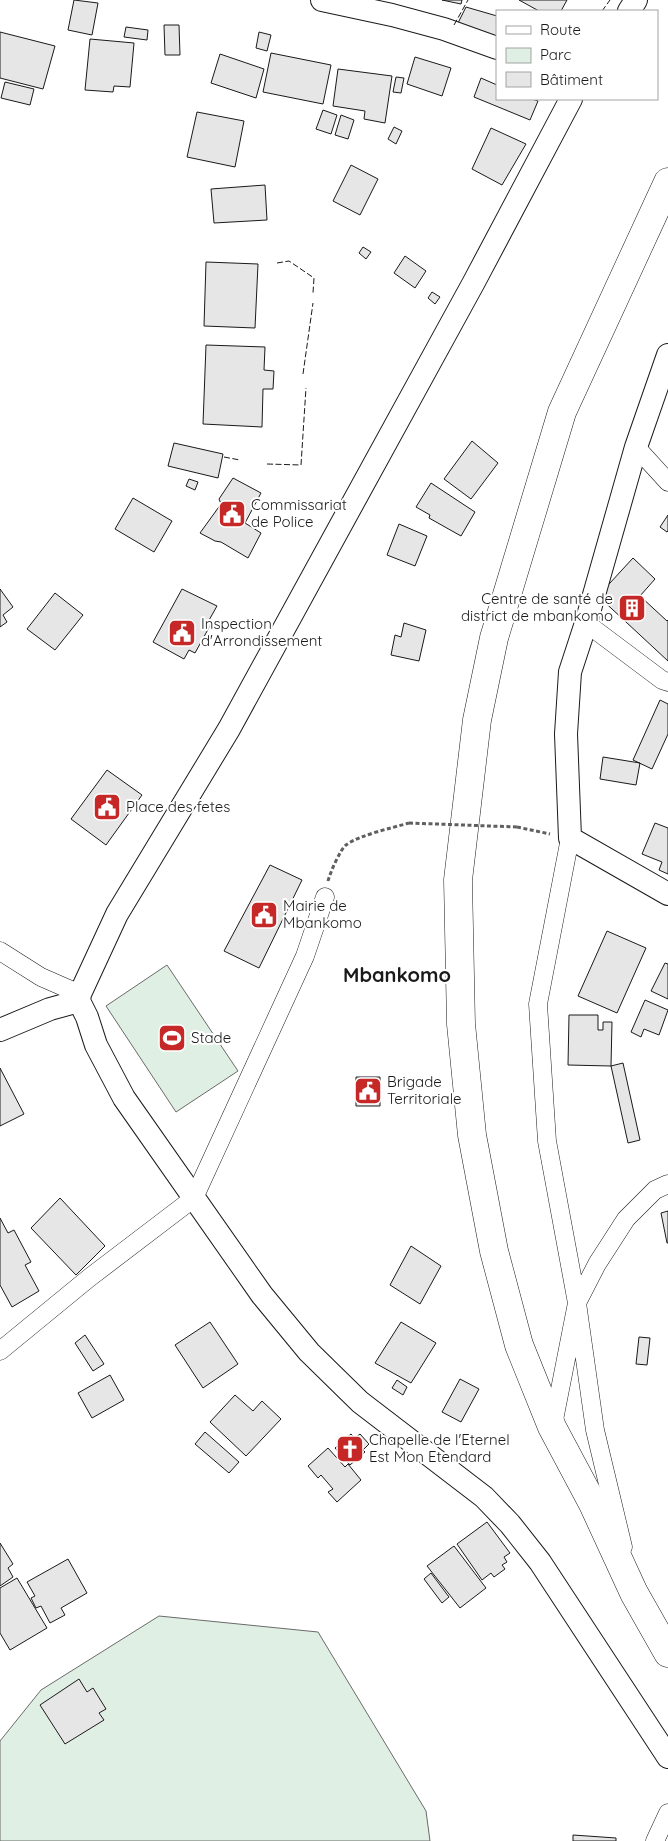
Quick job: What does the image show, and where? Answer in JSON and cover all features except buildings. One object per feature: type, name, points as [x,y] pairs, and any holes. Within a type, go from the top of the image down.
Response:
[{"type":"highway","points":[[668,182],[559,421],[494,638],[477,720],[458,880],[461,1024],[472,1135],[494,1251],[519,1344],[552,1427],[593,1504],[634,1593],[668,1653]]},
{"type":"street","points":[[322,0],[392,15],[444,29],[496,48]]},
{"type":"street","points":[[0,1030],[79,998],[117,914],[229,729],[474,282],[570,100]]},
{"type":"street","points":[[634,1593],[595,1430],[577,1303],[547,1141],[538,1004],[570,838],[566,734],[570,672],[586,623],[636,447],[668,355]]},
{"type":"street","points":[[636,447],[668,482]]},
{"type":"street","points":[[586,623],[662,680],[668,682]]},
{"type":"street","points":[[570,838],[668,894]]},
{"type":"street","points":[[0,1351],[89,1278],[194,1198],[305,956],[325,897]]},
{"type":"street","points":[[0,951],[40,977],[79,998],[96,1045],[124,1098],[262,1295],[309,1352],[360,1402],[484,1497],[510,1524],[540,1562],[668,1756]]},
{"type":"street","points":[[552,1427],[577,1303],[597,1264],[626,1219],[654,1190],[668,1184]]},
{"type":"street","points":[[655,1841],[668,1813]]},
{"type":"path","points":[[325,897],[330,874],[345,846],[368,835],[409,823],[517,827],[570,838]]},
{"type":"green space","name":"Stade","points":[[167,965],[238,1071],[176,1112],[106,1006]]},
{"type":"green space","points":[[159,1616],[318,1632],[426,1811],[430,1841],[0,1841],[0,1741],[41,1690]]},
{"type":"fence","points":[[454,25],[468,0]]},
{"type":"fence","points":[[603,10],[610,0]]},
{"type":"fence","points":[[277,263],[289,261],[314,278],[313,293]]},
{"type":"fence","points":[[303,374],[313,303]]},
{"type":"fence","points":[[267,464],[301,465],[306,388]]},
{"type":"fence","points":[[224,457],[240,460]]},
{"type":"place","name":"Commissariat de Police","points":[[232,514]]},
{"type":"place","name":"Centre de santé de district de mbankomo","points":[[632,608]]},
{"type":"place","name":"Inspection d'Arrondissement","points":[[182,633]]},
{"type":"place","name":"Place des fetes","points":[[107,807]]},
{"type":"place","name":"Mairie de Mbankomo","points":[[264,915]]},
{"type":"place","name":"Stade","points":[[172,1038]]},
{"type":"place","name":"Brigade Territoriale","points":[[368,1091]]},
{"type":"place","name":"Chapelle de l'Eternel Est Mon Etendard","points":[[350,1449]]},
{"type":"district","name":"Mbankomo","points":[[397,975]]}]
